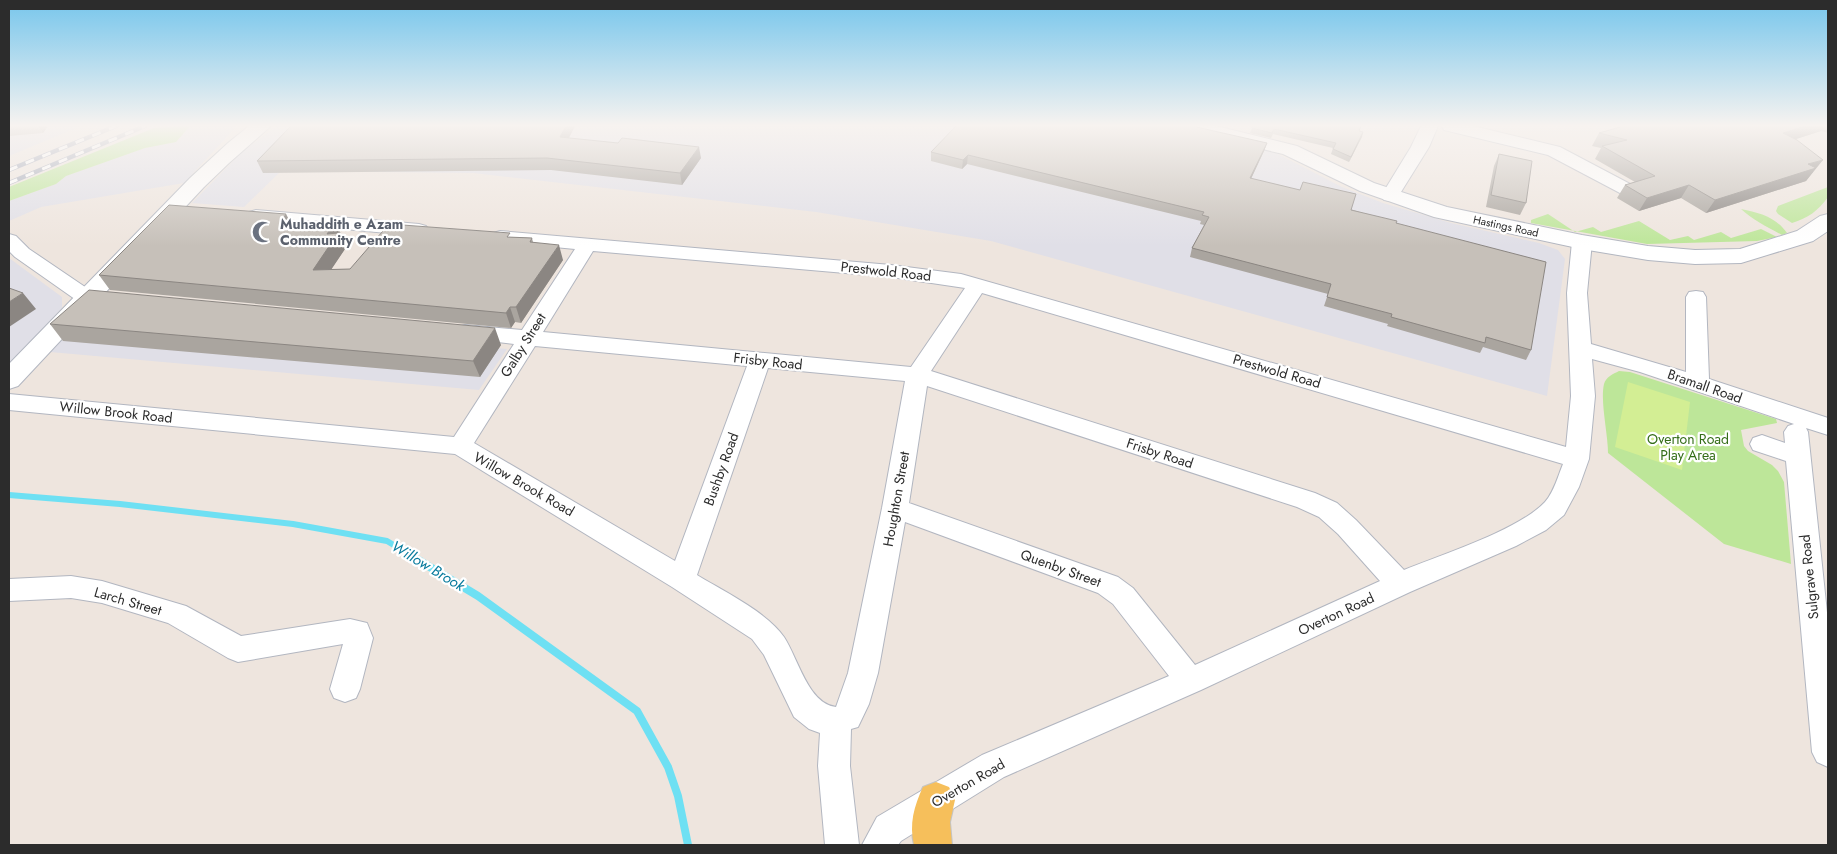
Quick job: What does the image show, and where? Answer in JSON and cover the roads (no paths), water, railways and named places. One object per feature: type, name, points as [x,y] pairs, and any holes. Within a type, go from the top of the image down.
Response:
[{"type":"main road","points":[[933,845],[931,817],[936,800]]},
{"type":"street","points":[[9,380],[86,297],[182,210],[217,166]]},
{"type":"street","name":"Hastings Road","points":[[1322,166],[1390,196],[1442,212],[1582,242],[1648,253],[1695,257],[1741,256],[1805,236],[1828,221]]},
{"type":"street","points":[[1390,196],[1408,166]]},
{"type":"street","points":[[1582,166],[1626,189]]},
{"type":"street","points":[[241,215],[440,232]]},
{"type":"street","name":"Prestwold Road","points":[[479,235],[891,271],[936,276],[978,284],[1577,459]]},
{"type":"street","points":[[9,240],[22,253],[86,297],[135,301]]},
{"type":"street","name":"Overton Road","points":[[879,845],[889,828],[993,766],[1190,681],[1400,584],[1507,539],[1537,523],[1555,508],[1577,459],[1583,396],[1582,349],[1577,293],[1582,242]]},
{"type":"street","name":"Galby Street","points":[[460,446],[527,337],[588,244]]},
{"type":"street","name":"Houghton Street","points":[[836,721],[847,717],[854,704],[858,688],[896,508],[917,375],[978,284]]},
{"type":"street","points":[[1696,297],[1698,384]]},
{"type":"street","name":"Frisby Road","points":[[449,330],[917,375],[1306,500],[1328,510],[1347,527],[1400,584]]},
{"type":"street","name":"Bramall Road","points":[[1582,349],[1648,367],[1828,427]]},
{"type":"street","name":"Bushby Road","points":[[682,579],[760,360]]},
{"type":"street","name":"Willow Brook Road","points":[[9,402],[460,446],[682,579],[762,630],[774,646],[805,707],[820,719],[836,721]]},
{"type":"street","name":"Sulgrave Road","points":[[1762,444],[1797,444],[1828,752]]},
{"type":"street","name":"Quenby Street","points":[[896,508],[1108,585],[1123,596],[1190,681]]},
{"type":"street","name":"Larch Street","points":[[9,590],[71,587],[102,592],[176,614],[238,649],[350,631],[357,632],[359,638],[345,689]]},
{"type":"street","points":[[836,721],[834,766],[842,845]]},
{"type":"waterway","name":"Willow Brook","points":[[9,495],[120,504],[293,524],[387,541],[407,553]]},
{"type":"waterway","name":"Willow Brook","points":[[405,552],[478,596],[637,711],[668,767],[678,796],[688,845]]},
{"type":"railway","points":[[9,170],[19,166]]},
{"type":"railway","points":[[9,183],[50,166]]},
{"type":"place","name":"Muhaddith e Azam Community Centre","points":[[263,232]]},
{"type":"park label","name":"Overton Road Play Area","points":[[1688,448]]}]
